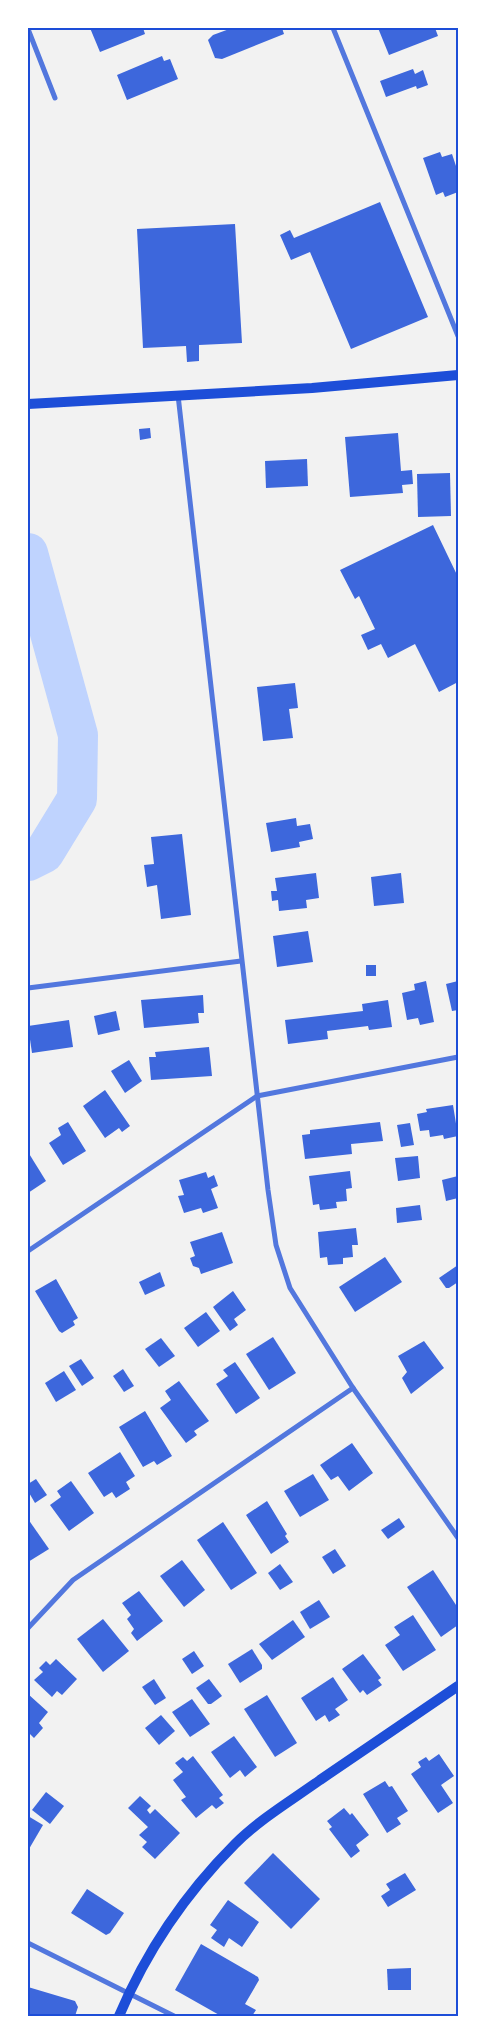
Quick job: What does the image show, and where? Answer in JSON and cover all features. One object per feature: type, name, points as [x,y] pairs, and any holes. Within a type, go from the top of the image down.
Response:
[{"type":"main road","points":[[28,404],[312,388],[458,375]]},
{"type":"main road","points":[[120,2016],[129,1994],[157,1942],[204,1877],[236,1843],[292,1800],[458,1686]]},
{"type":"street","points":[[333,28],[458,336]]},
{"type":"street","points":[[28,29],[55,98]]},
{"type":"street","points":[[178,395],[241,961],[276,1245],[290,1288],[353,1388],[458,1538]]},
{"type":"street","points":[[28,988],[241,961]]},
{"type":"street","points":[[28,1251],[257,1096],[458,1057]]},
{"type":"street","points":[[28,1628],[73,1580],[353,1388]]},
{"type":"street","points":[[28,1943],[174,2016]]},
{"type":"building","points":[[90,28],[143,28],[145,34],[100,52]]},
{"type":"building","points":[[232,28],[282,28],[284,34],[222,59],[215,58],[208,40],[213,35]]},
{"type":"building","points":[[378,28],[435,28],[438,36],[389,55]]},
{"type":"building","points":[[162,56],[164,61],[170,59],[178,79],[127,100],[117,75]]},
{"type":"building","points":[[413,69],[415,74],[423,70],[428,85],[417,89],[416,86],[386,97],[380,81]]},
{"type":"building","points":[[440,152],[442,157],[452,154],[458,172],[458,192],[445,197],[443,192],[436,195],[423,158]]},
{"type":"building","points":[[380,202],[428,317],[351,349],[310,252],[291,260],[280,235],[290,230],[294,238]]},
{"type":"building","points":[[235,224],[242,343],[199,345],[199,361],[187,362],[186,346],[143,348],[137,229]]},
{"type":"building","points":[[150,428],[151,438],[140,440],[139,429]]},
{"type":"building","points":[[398,433],[401,471],[412,470],[413,484],[402,485],[403,493],[350,497],[345,437]]},
{"type":"building","points":[[307,459],[308,486],[266,488],[265,461]]},
{"type":"building","points":[[450,473],[451,516],[418,517],[417,474]]},
{"type":"building","points":[[433,525],[458,577],[458,682],[439,692],[415,644],[388,658],[381,644],[368,650],[361,635],[375,629],[359,596],[355,599],[340,570]]},
{"type":"building","points":[[295,683],[298,708],[289,709],[293,738],[263,741],[257,687]]},
{"type":"building","points":[[296,818],[297,826],[310,824],[313,839],[299,842],[300,847],[271,852],[266,823]]},
{"type":"building","points":[[182,834],[191,915],[161,919],[157,885],[147,887],[144,865],[154,864],[151,837]]},
{"type":"building","points":[[316,873],[319,898],[306,900],[307,908],[279,911],[278,900],[272,901],[271,891],[277,891],[275,878]]},
{"type":"building","points":[[401,873],[404,903],[374,906],[371,877]]},
{"type":"building","points":[[308,931],[313,962],[277,967],[273,936]]},
{"type":"building","points":[[366,965],[376,965],[376,976],[366,976]]},
{"type":"building","points":[[426,981],[434,1022],[420,1025],[418,1018],[407,1020],[402,993],[415,990],[414,984]]},
{"type":"building","points":[[458,981],[458,1010],[452,1011],[446,984]]},
{"type":"building","points":[[203,995],[204,1013],[198,1013],[199,1023],[144,1028],[141,1000]]},
{"type":"building","points":[[388,1000],[392,1027],[369,1030],[368,1026],[327,1031],[328,1039],[288,1044],[285,1020],[363,1011],[362,1004]]},
{"type":"building","points":[[116,1011],[120,1030],[98,1035],[94,1016]]},
{"type":"building","points":[[69,1020],[73,1047],[32,1053],[28,1026]]},
{"type":"building","points":[[209,1047],[212,1076],[151,1080],[149,1057],[156,1057],[155,1052]]},
{"type":"building","points":[[129,1060],[142,1081],[125,1093],[111,1071]]},
{"type":"building","points":[[105,1090],[130,1126],[122,1132],[119,1128],[105,1138],[83,1106]]},
{"type":"building","points":[[453,1105],[458,1136],[444,1139],[443,1135],[430,1137],[429,1130],[420,1131],[417,1114],[427,1112],[426,1109]]},
{"type":"building","points":[[68,1122],[86,1151],[63,1165],[49,1143],[61,1135],[58,1128]]},
{"type":"building","points":[[380,1122],[383,1141],[351,1144],[352,1154],[305,1159],[302,1135],[310,1134],[310,1130]]},
{"type":"building","points":[[410,1123],[414,1145],[401,1147],[397,1125]]},
{"type":"building","points":[[28,1152],[46,1181],[28,1193]]},
{"type":"building","points":[[418,1156],[420,1178],[398,1181],[395,1158]]},
{"type":"building","points":[[350,1171],[352,1188],[346,1189],[347,1201],[336,1202],[337,1208],[320,1210],[319,1204],[313,1205],[309,1176]]},
{"type":"building","points":[[206,1172],[208,1178],[214,1175],[218,1186],[211,1189],[218,1208],[203,1213],[201,1208],[184,1213],[178,1196],[184,1195],[179,1180]]},
{"type":"building","points":[[458,1176],[458,1198],[446,1201],[442,1180]]},
{"type":"building","points":[[420,1205],[422,1220],[397,1223],[396,1208]]},
{"type":"building","points":[[356,1228],[358,1245],[352,1245],[353,1257],[343,1258],[343,1264],[328,1265],[327,1257],[320,1258],[318,1232]]},
{"type":"building","points":[[222,1232],[233,1263],[201,1274],[199,1268],[193,1266],[190,1258],[195,1256],[190,1242]]},
{"type":"building","points":[[385,1257],[402,1282],[355,1312],[339,1287]]},
{"type":"building","points":[[458,1265],[458,1282],[446,1288],[439,1278]]},
{"type":"building","points":[[160,1272],[165,1286],[145,1295],[139,1282]]},
{"type":"building","points":[[56,1279],[78,1318],[73,1321],[75,1325],[62,1333],[35,1291]]},
{"type":"building","points":[[233,1291],[246,1310],[234,1319],[238,1325],[230,1331],[213,1307]]},
{"type":"building","points":[[206,1312],[220,1331],[198,1347],[184,1328]]},
{"type":"building","points":[[273,1337],[296,1373],[269,1390],[246,1354]]},
{"type":"building","points":[[161,1338],[175,1356],[159,1367],[145,1349]]},
{"type":"building","points":[[424,1341],[444,1368],[411,1394],[402,1378],[407,1372],[398,1356]]},
{"type":"building","points":[[81,1359],[94,1378],[82,1386],[69,1366]]},
{"type":"building","points":[[235,1362],[260,1398],[236,1414],[216,1384],[228,1376],[223,1370]]},
{"type":"building","points":[[123,1369],[134,1386],[124,1392],[113,1376]]},
{"type":"building","points":[[64,1371],[76,1390],[56,1402],[45,1383]]},
{"type":"building","points":[[179,1381],[209,1421],[194,1431],[197,1435],[186,1443],[160,1408],[171,1400],[165,1391]]},
{"type":"building","points":[[145,1411],[172,1456],[157,1465],[154,1461],[143,1467],[119,1427]]},
{"type":"building","points":[[352,1443],[373,1473],[349,1491],[338,1476],[331,1480],[320,1465]]},
{"type":"building","points":[[120,1452],[135,1476],[126,1482],[130,1489],[116,1498],[112,1492],[104,1497],[88,1473]]},
{"type":"building","points":[[313,1474],[329,1500],[300,1517],[284,1491]]},
{"type":"building","points":[[36,1479],[47,1495],[35,1503],[28,1491],[28,1484]]},
{"type":"building","points":[[71,1481],[94,1513],[69,1531],[50,1505],[61,1497],[57,1491]]},
{"type":"building","points":[[267,1501],[287,1534],[285,1536],[289,1542],[271,1554],[246,1515]]},
{"type":"building","points":[[399,1518],[405,1527],[388,1539],[381,1530]]},
{"type":"building","points":[[28,1519],[49,1549],[28,1562]]},
{"type":"building","points":[[223,1522],[257,1573],[231,1590],[197,1540]]},
{"type":"building","points":[[335,1549],[346,1566],[333,1574],[322,1557]]},
{"type":"building","points":[[182,1560],[205,1590],[184,1607],[160,1576]]},
{"type":"building","points":[[280,1564],[293,1582],[280,1590],[268,1573]]},
{"type":"building","points":[[433,1570],[458,1608],[458,1625],[441,1637],[407,1587]]},
{"type":"building","points":[[139,1591],[163,1621],[137,1641],[131,1633],[134,1629],[127,1619],[131,1615],[122,1603]]},
{"type":"building","points":[[319,1600],[330,1617],[310,1629],[300,1612]]},
{"type":"building","points":[[413,1615],[436,1650],[403,1671],[385,1645],[400,1635],[394,1627]]},
{"type":"building","points":[[103,1619],[129,1651],[103,1672],[77,1639]]},
{"type":"building","points":[[293,1620],[305,1637],[272,1660],[259,1644]]},
{"type":"building","points":[[252,1649],[262,1665],[262,1669],[240,1683],[228,1664]]},
{"type":"building","points":[[194,1651],[204,1666],[192,1674],[182,1659]]},
{"type":"building","points":[[363,1654],[381,1678],[378,1680],[382,1685],[367,1695],[363,1690],[360,1693],[342,1669]]},
{"type":"building","points":[[56,1659],[77,1679],[62,1695],[57,1691],[52,1697],[34,1680],[43,1672],[39,1668],[46,1661],[50,1665]]},
{"type":"building","points":[[333,1677],[348,1700],[335,1709],[340,1715],[329,1722],[325,1715],[316,1721],[301,1698]]},
{"type":"building","points":[[154,1679],[166,1698],[155,1705],[142,1687]]},
{"type":"building","points":[[209,1679],[222,1696],[211,1704],[208,1704],[196,1688]]},
{"type":"building","points":[[28,1694],[48,1712],[39,1723],[43,1728],[34,1738],[28,1732]]},
{"type":"building","points":[[267,1695],[297,1743],[275,1757],[244,1709]]},
{"type":"building","points":[[192,1699],[210,1724],[190,1737],[172,1712]]},
{"type":"building","points":[[161,1715],[175,1731],[159,1745],[145,1728]]},
{"type":"building","points":[[234,1736],[257,1767],[245,1777],[240,1770],[230,1778],[211,1752]]},
{"type":"building","points":[[439,1754],[454,1776],[441,1785],[453,1803],[438,1813],[411,1774],[421,1767],[418,1762],[426,1757],[429,1761]]},
{"type":"building","points":[[193,1756],[223,1795],[219,1798],[224,1803],[216,1809],[212,1805],[196,1818],[181,1800],[186,1797],[173,1780],[183,1772],[175,1763],[183,1757],[187,1761]]},
{"type":"building","points":[[385,1781],[389,1787],[392,1786],[408,1811],[397,1818],[401,1824],[387,1833],[363,1794]]},
{"type":"building","points":[[46,1792],[64,1806],[50,1824],[32,1810]]},
{"type":"building","points":[[140,1796],[151,1806],[147,1810],[150,1814],[155,1809],[180,1833],[155,1859],[142,1847],[147,1842],[139,1835],[148,1827],[128,1808]]},
{"type":"building","points":[[344,1808],[350,1815],[352,1813],[369,1835],[356,1845],[360,1851],[351,1858],[329,1829],[332,1827],[327,1821]]},
{"type":"building","points":[[28,1816],[43,1825],[29,1849],[28,1848]]},
{"type":"building","points":[[273,1853],[320,1899],[291,1929],[244,1883]]},
{"type":"building","points":[[405,1873],[416,1890],[388,1907],[381,1896],[390,1890],[386,1884]]},
{"type":"building","points":[[87,1889],[124,1913],[110,1933],[106,1935],[71,1913]]},
{"type":"building","points":[[228,1900],[259,1922],[242,1947],[229,1938],[224,1947],[211,1938],[217,1930],[210,1925]]},
{"type":"building","points":[[201,1944],[258,1977],[259,1980],[245,2004],[256,2010],[252,2016],[221,2016],[175,1990]]},
{"type":"building","points":[[411,1968],[411,1990],[388,1990],[387,1969]]},
{"type":"building","points":[[28,1987],[75,2001],[78,2007],[75,2016],[28,2016]]},
{"type":"waterway","points":[[28,553],[78,735],[77,799],[44,853],[28,861]]}]
